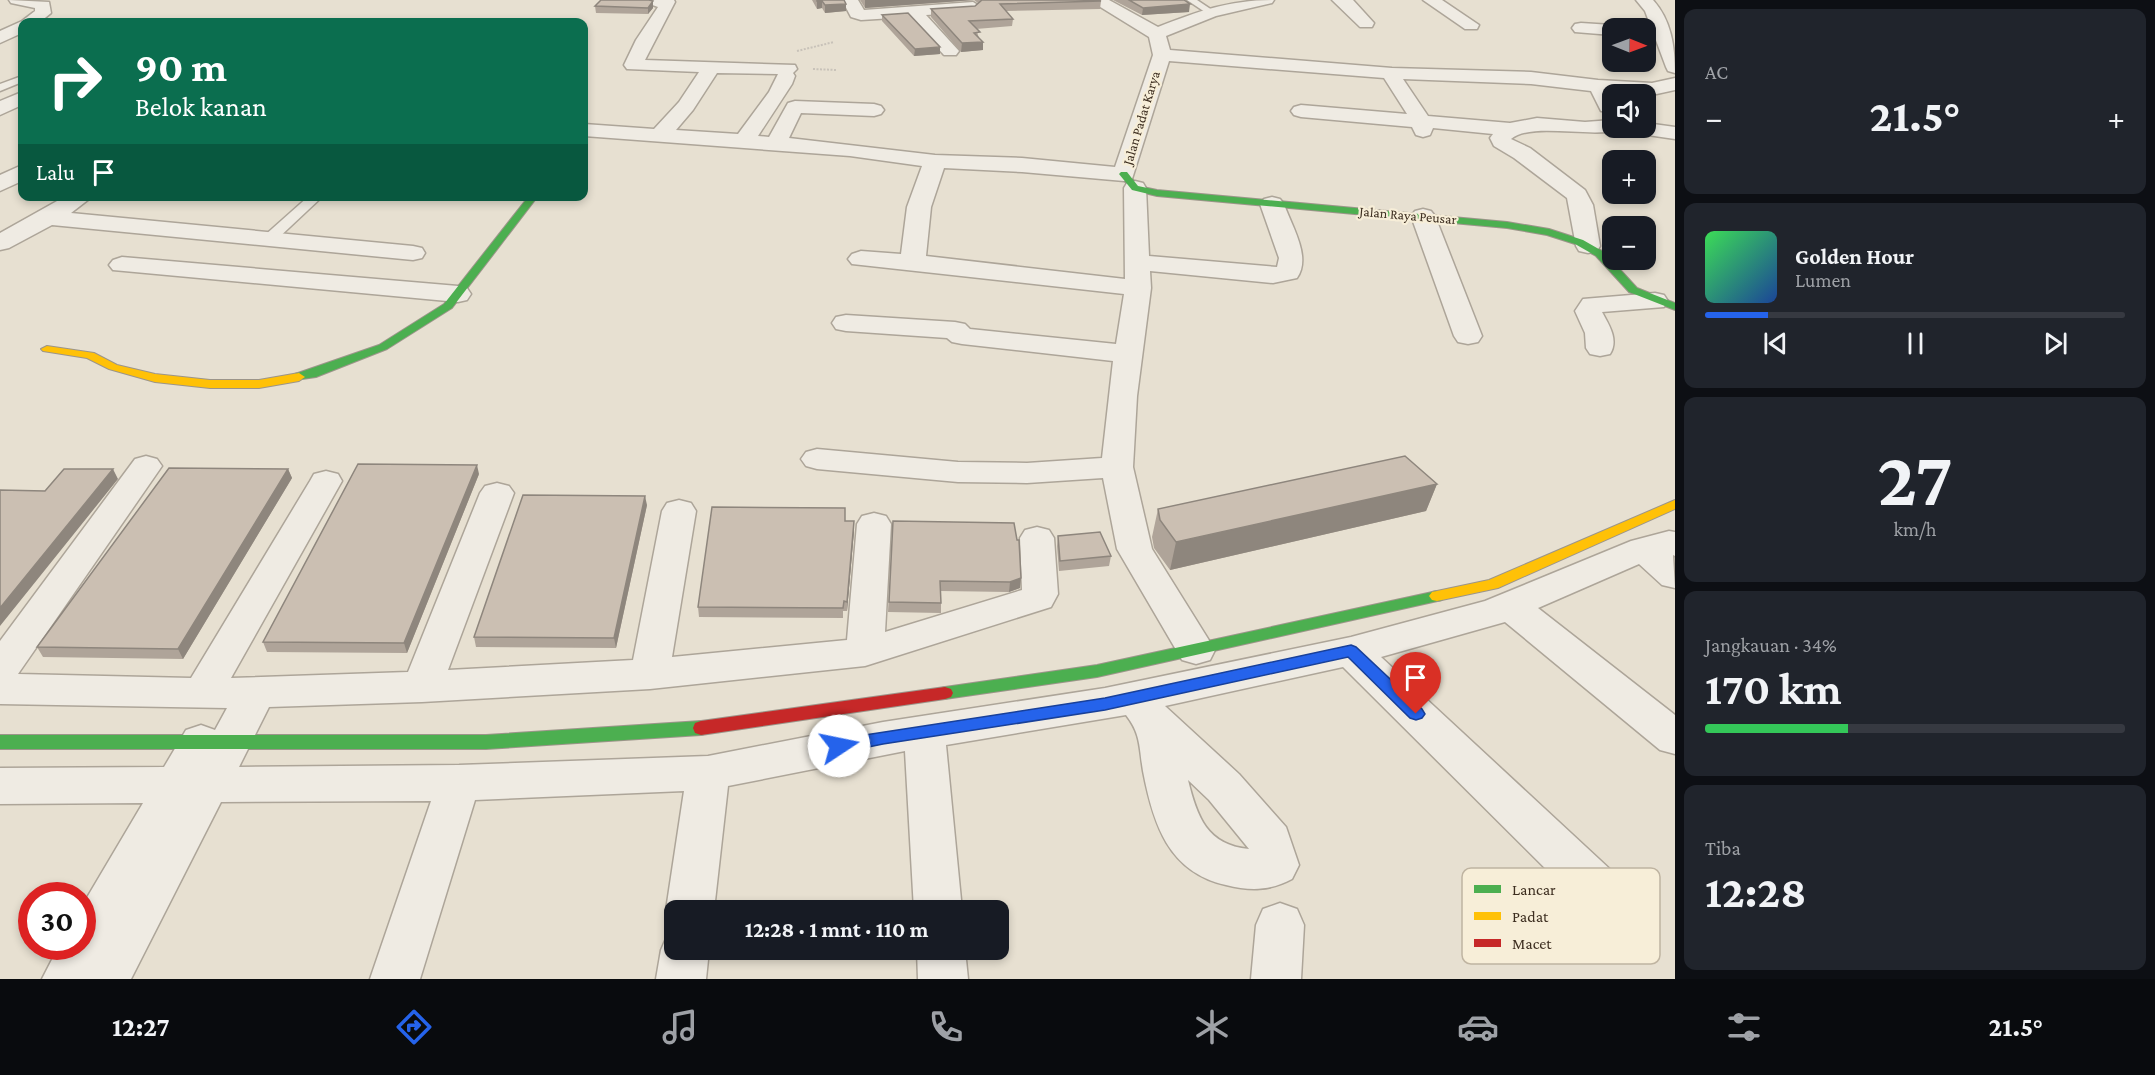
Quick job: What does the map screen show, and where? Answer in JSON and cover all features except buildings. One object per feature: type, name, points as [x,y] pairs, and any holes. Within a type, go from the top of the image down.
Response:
[{"type":"street","points":[[17,0],[43,5],[61,0]]},
{"type":"street","points":[[653,0],[667,2],[666,7],[633,65],[787,72],[783,85],[752,125],[746,141]]},
{"type":"street","points":[[850,0],[857,13],[861,15],[917,7],[973,7]]},
{"type":"street","points":[[1097,0],[1157,34],[1211,12],[1266,0]]},
{"type":"street","points":[[1340,0],[1347,3],[1366,23]]},
{"type":"street","points":[[1431,0],[1472,25]]},
{"type":"street","points":[[1644,0],[1653,10],[1653,18]]},
{"type":"street","points":[[36,18],[43,13],[43,5]]},
{"type":"street","points":[[917,7],[950,51]]},
{"type":"street","points":[[0,38],[18,28]]},
{"type":"street","points":[[1581,28],[1602,29]]},
{"type":"street","name":"Jalan Padat Karya","points":[[1157,34],[1162,55],[1129,181],[1137,275],[1117,467],[1135,549],[1196,650]]},
{"type":"street","points":[[1656,36],[1675,67]]},
{"type":"street","points":[[1162,55],[1393,74],[1531,78],[1602,96]]},
{"type":"street","points":[[659,136],[686,106],[712,67]]},
{"type":"street","points":[[1393,74],[1395,83],[1408,99],[1421,126]]},
{"type":"street","points":[[1656,88],[1675,84]]},
{"type":"street","points":[[864,130],[875,86]]},
{"type":"street","points":[[0,90],[18,92]]},
{"type":"street","points":[[0,109],[18,100]]},
{"type":"street","points":[[777,144],[782,128],[795,107],[864,130],[935,161],[1022,165],[1129,181]]},
{"type":"street","points":[[1303,116],[1505,134],[1538,124],[1602,127]]},
{"type":"street","points":[[588,132],[777,144],[864,130]]},
{"type":"street","points":[[1656,131],[1675,133]]},
{"type":"street","points":[[1505,134],[1501,142],[1522,153],[1577,195],[1581,205],[1588,246]]},
{"type":"street","points":[[913,262],[919,207],[935,161]]},
{"type":"street","points":[[0,184],[18,174]]},
{"type":"street","name":"Jalan Raya Peusar","points":[[1129,181],[1157,193],[1423,216],[1527,228],[1588,246],[1610,264],[1629,287],[1665,304]]},
{"type":"street","points":[[0,243],[48,218],[74,201]]},
{"type":"street","points":[[47,349],[90,355],[113,367],[155,378],[210,384],[259,384],[312,374],[382,346],[424,323],[448,306],[530,201]]},
{"type":"street","points":[[861,259],[913,262],[990,273],[1137,275],[1274,275],[1288,273],[1291,258],[1272,204]]},
{"type":"street","points":[[1423,216],[1468,336]]},
{"type":"street","points":[[48,218],[413,253]]},
{"type":"street","points":[[122,265],[458,294]]},
{"type":"street","points":[[1600,348],[1599,333],[1588,311],[1592,305],[1665,304]]},
{"type":"street","points":[[846,323],[955,330],[962,336],[1128,354]]},
{"type":"street","points":[[817,459],[958,472],[1027,473],[1117,467]]},
{"type":"street","points":[[0,670],[146,466]]},
{"type":"street","points":[[202,694],[326,481]]},
{"type":"street","points":[[422,687],[497,493]]},
{"type":"street","points":[[0,786],[204,763],[666,731],[1097,671],[1493,584],[1675,504]]},
{"type":"street","points":[[650,674],[679,511]]},
{"type":"street","points":[[865,652],[874,524]]},
{"type":"street","points":[[0,689],[202,694],[422,687],[650,674],[865,652],[1038,598],[1040,594],[1037,538]]},
{"type":"street","points":[[0,742],[204,763],[459,783],[708,773],[924,731],[1146,711],[1496,611],[1659,546],[1675,576]]},
{"type":"street","points":[[1509,605],[1675,738]]},
{"type":"street","points":[[1351,651],[1576,868]]},
{"type":"street","points":[[67,979],[204,763],[256,693]]},
{"type":"street","points":[[924,731],[937,900]]},
{"type":"street","points":[[105,979],[204,763]]},
{"type":"street","points":[[691,900],[708,773]]},
{"type":"street","points":[[395,979],[459,783]]},
{"type":"street","points":[[1276,979],[1280,925]]},
{"type":"street","points":[[681,979],[684,960]]},
{"type":"street","points":[[942,960],[943,979]]},
{"type":"lane","points":[[1191,0],[1211,12]]},
{"type":"lane","points":[[0,90],[18,81]]},
{"type":"lane","points":[[269,239],[311,201]]},
{"type":"path","points":[[787,72],[798,50],[834,42]]},
{"type":"traffic: fast","points":[[1124,174],[1135,188],[1157,193],[1507,225],[1549,232],[1579,242],[1600,254],[1633,290],[1675,307]]},
{"type":"traffic: fast","points":[[299,377],[383,347],[448,306],[530,201]]},
{"type":"traffic: fast","points":[[945,693],[1097,671],[1437,596]]},
{"type":"traffic: fast","points":[[0,742],[486,742],[701,728]]},
{"type":"traffic: slow","points":[[47,349],[90,355],[113,367],[155,378],[210,384],[259,384],[299,377]]},
{"type":"traffic: slow","points":[[1437,596],[1493,584],[1675,504]]},
{"type":"traffic: jam","points":[[701,728],[945,693]]},
{"type":"route","points":[[839,746],[1105,704],[1351,651],[1416,714]]}]
